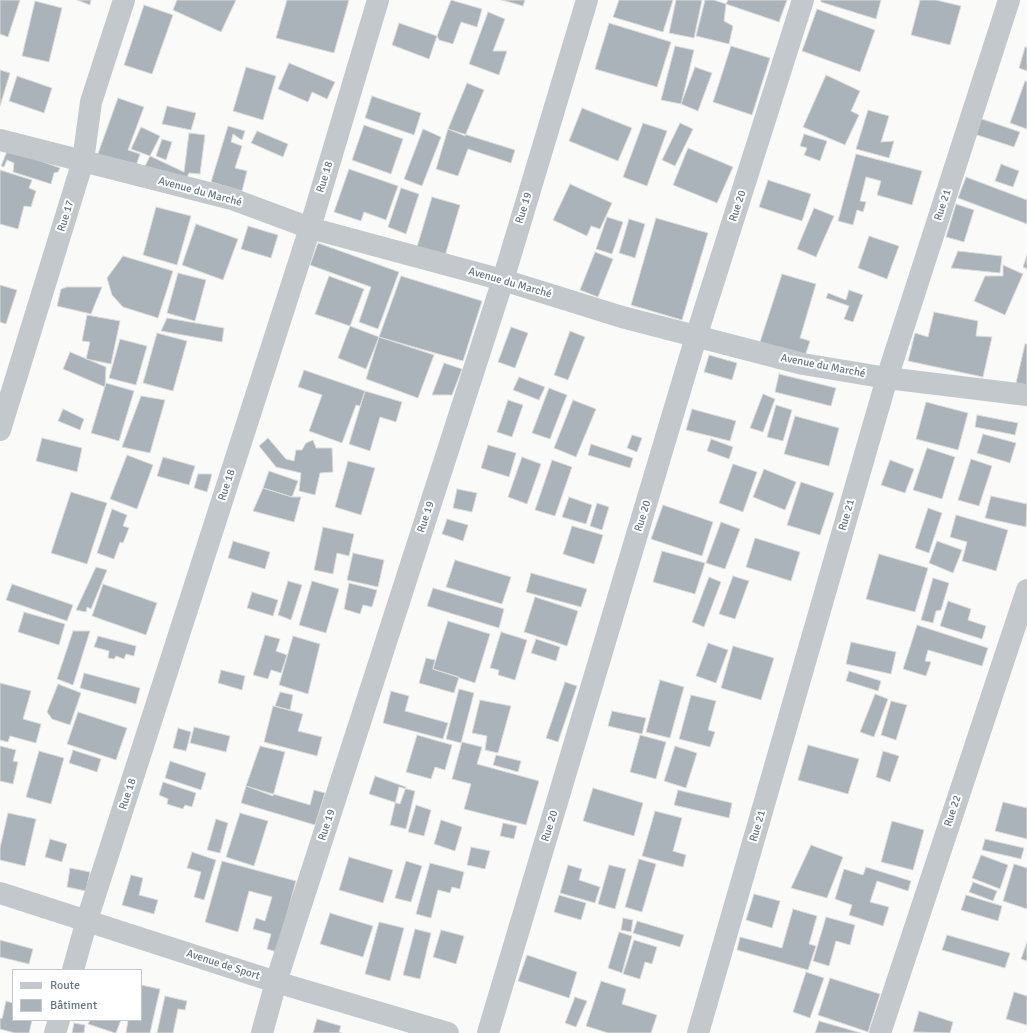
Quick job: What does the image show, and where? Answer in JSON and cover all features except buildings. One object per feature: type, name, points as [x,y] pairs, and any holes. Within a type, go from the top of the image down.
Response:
[{"type":"street","name":"Rue 17","points":[[0,430],[83,161],[91,102],[124,0]]},
{"type":"street","name":"Rue 18","points":[[73,969],[87,920],[310,228],[378,0]]},
{"type":"street","name":"Rue 19","points":[[262,1033],[276,982],[503,280],[587,0]]},
{"type":"street","name":"Rue 20","points":[[488,1033],[696,336],[803,0]]},
{"type":"street","name":"Rue 21","points":[[698,1033],[887,378],[1009,0]]},
{"type":"street","name":"Avenue du Marché","points":[[0,140],[232,199],[310,228],[503,280],[622,316],[803,364],[887,378],[1027,395]]},
{"type":"street","name":"Rue 22","points":[[880,1033],[1027,590]]},
{"type":"street","name":"Avenue de Sport","points":[[0,893],[276,982],[448,1033]]},
{"type":"street","points":[[55,1033],[59,1021]]}]
